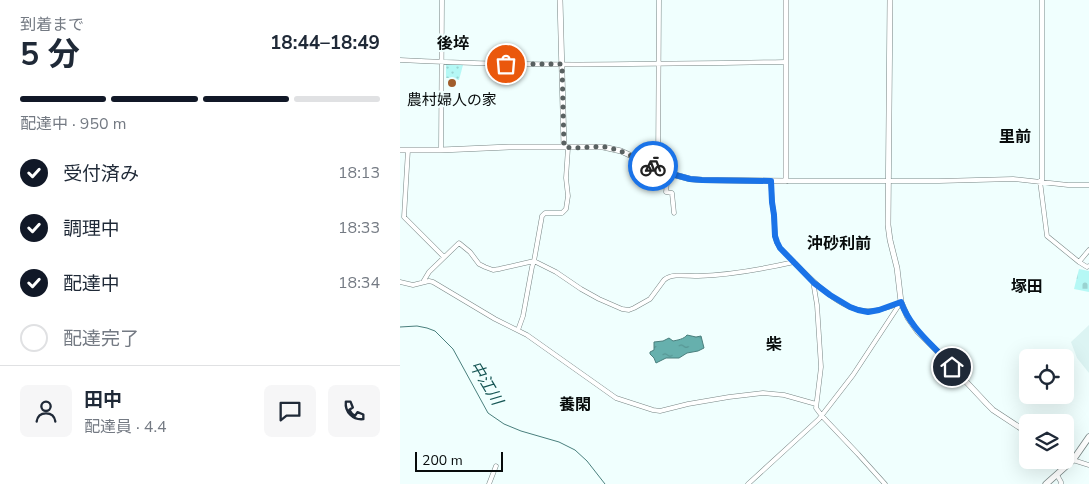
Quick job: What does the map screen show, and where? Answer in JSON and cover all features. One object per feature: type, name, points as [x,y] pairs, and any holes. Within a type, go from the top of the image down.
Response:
[{"type":"main road","points":[[1074,458],[1089,436]]},
{"type":"main road","points":[[1046,484],[1063,469]]},
{"type":"street","points":[[441,150],[442,0]]},
{"type":"street","points":[[518,330],[523,316],[542,216],[545,213],[562,213],[566,209],[568,196],[560,0]]},
{"type":"street","points":[[658,168],[659,0]]},
{"type":"street","points":[[786,0],[786,181]]},
{"type":"street","points":[[890,0],[889,232],[897,268],[901,302],[908,318],[918,332],[943,356],[983,401],[993,410],[1019,426]]},
{"type":"street","points":[[1042,0],[1041,181],[1047,236],[1079,262],[1086,267],[1089,266]]},
{"type":"street","points":[[400,60],[487,64],[785,62]]},
{"type":"street","points":[[400,150],[603,147],[629,154],[668,173],[702,180],[888,181],[1013,179],[1068,185],[1089,185]]},
{"type":"street","points":[[408,150],[404,216],[444,257]]},
{"type":"street","points":[[668,173],[666,192],[672,193],[674,213]]},
{"type":"street","points":[[771,181],[777,242],[780,248],[814,283],[850,307],[858,310],[868,312],[879,310],[901,302]]},
{"type":"street","points":[[423,282],[429,272],[459,243],[485,268],[493,270],[534,261],[556,272],[599,299],[629,310],[641,305],[650,298],[664,280],[672,276],[734,273],[794,262]]},
{"type":"street","points":[[1079,262],[1089,250]]},
{"type":"street","points":[[400,282],[413,284],[433,282],[495,319],[532,338],[616,398],[653,410],[660,411],[688,404],[763,393],[784,394],[816,404]]},
{"type":"street","points":[[814,283],[821,367],[816,404],[818,412],[884,484]]},
{"type":"street","points":[[748,484],[822,416],[853,375],[901,302]]},
{"type":"street","points":[[1074,461],[1089,465]]},
{"type":"street","points":[[489,484],[496,466]]},
{"type":"street","points":[[1057,475],[1061,482],[1060,484]]},
{"type":"shaded area","points":[[1089,325],[1089,373],[1077,358],[1071,342]]},
{"type":"green space","points":[[446,64],[463,65],[459,80],[446,78]]},
{"type":"green space","points":[[1079,269],[1089,271],[1089,292],[1074,289]]},
{"type":"water","points":[[687,335],[701,336],[704,348],[687,353],[679,358],[666,358],[656,363],[650,354],[654,350],[654,342],[669,338],[675,341]]},
{"type":"waterway","name":"中江川","points":[[400,327],[417,326],[435,331],[453,349],[488,413],[504,424],[559,442],[575,450],[587,461],[605,484]]},
{"type":"way so far","points":[[506,64],[562,64],[564,147],[603,147],[613,149],[629,154],[653,166]]},
{"type":"place","name":"農村婦人の家","points":[[452,83]]},
{"type":"district","name":"後埣","points":[[453,44]]},
{"type":"district","name":"里前","points":[[1015,137]]},
{"type":"district","name":"沖砂利前","points":[[839,244]]},
{"type":"district","name":"塚田","points":[[1027,287]]},
{"type":"district","name":"柴","points":[[774,345]]},
{"type":"district","name":"養閑","points":[[575,405]]},
{"type":"route","points":[[653,166],[668,173],[690,179],[771,181],[777,242],[780,248],[814,283],[830,295],[858,310],[868,312],[879,310],[901,302],[908,318],[918,332],[952,367]]}]
